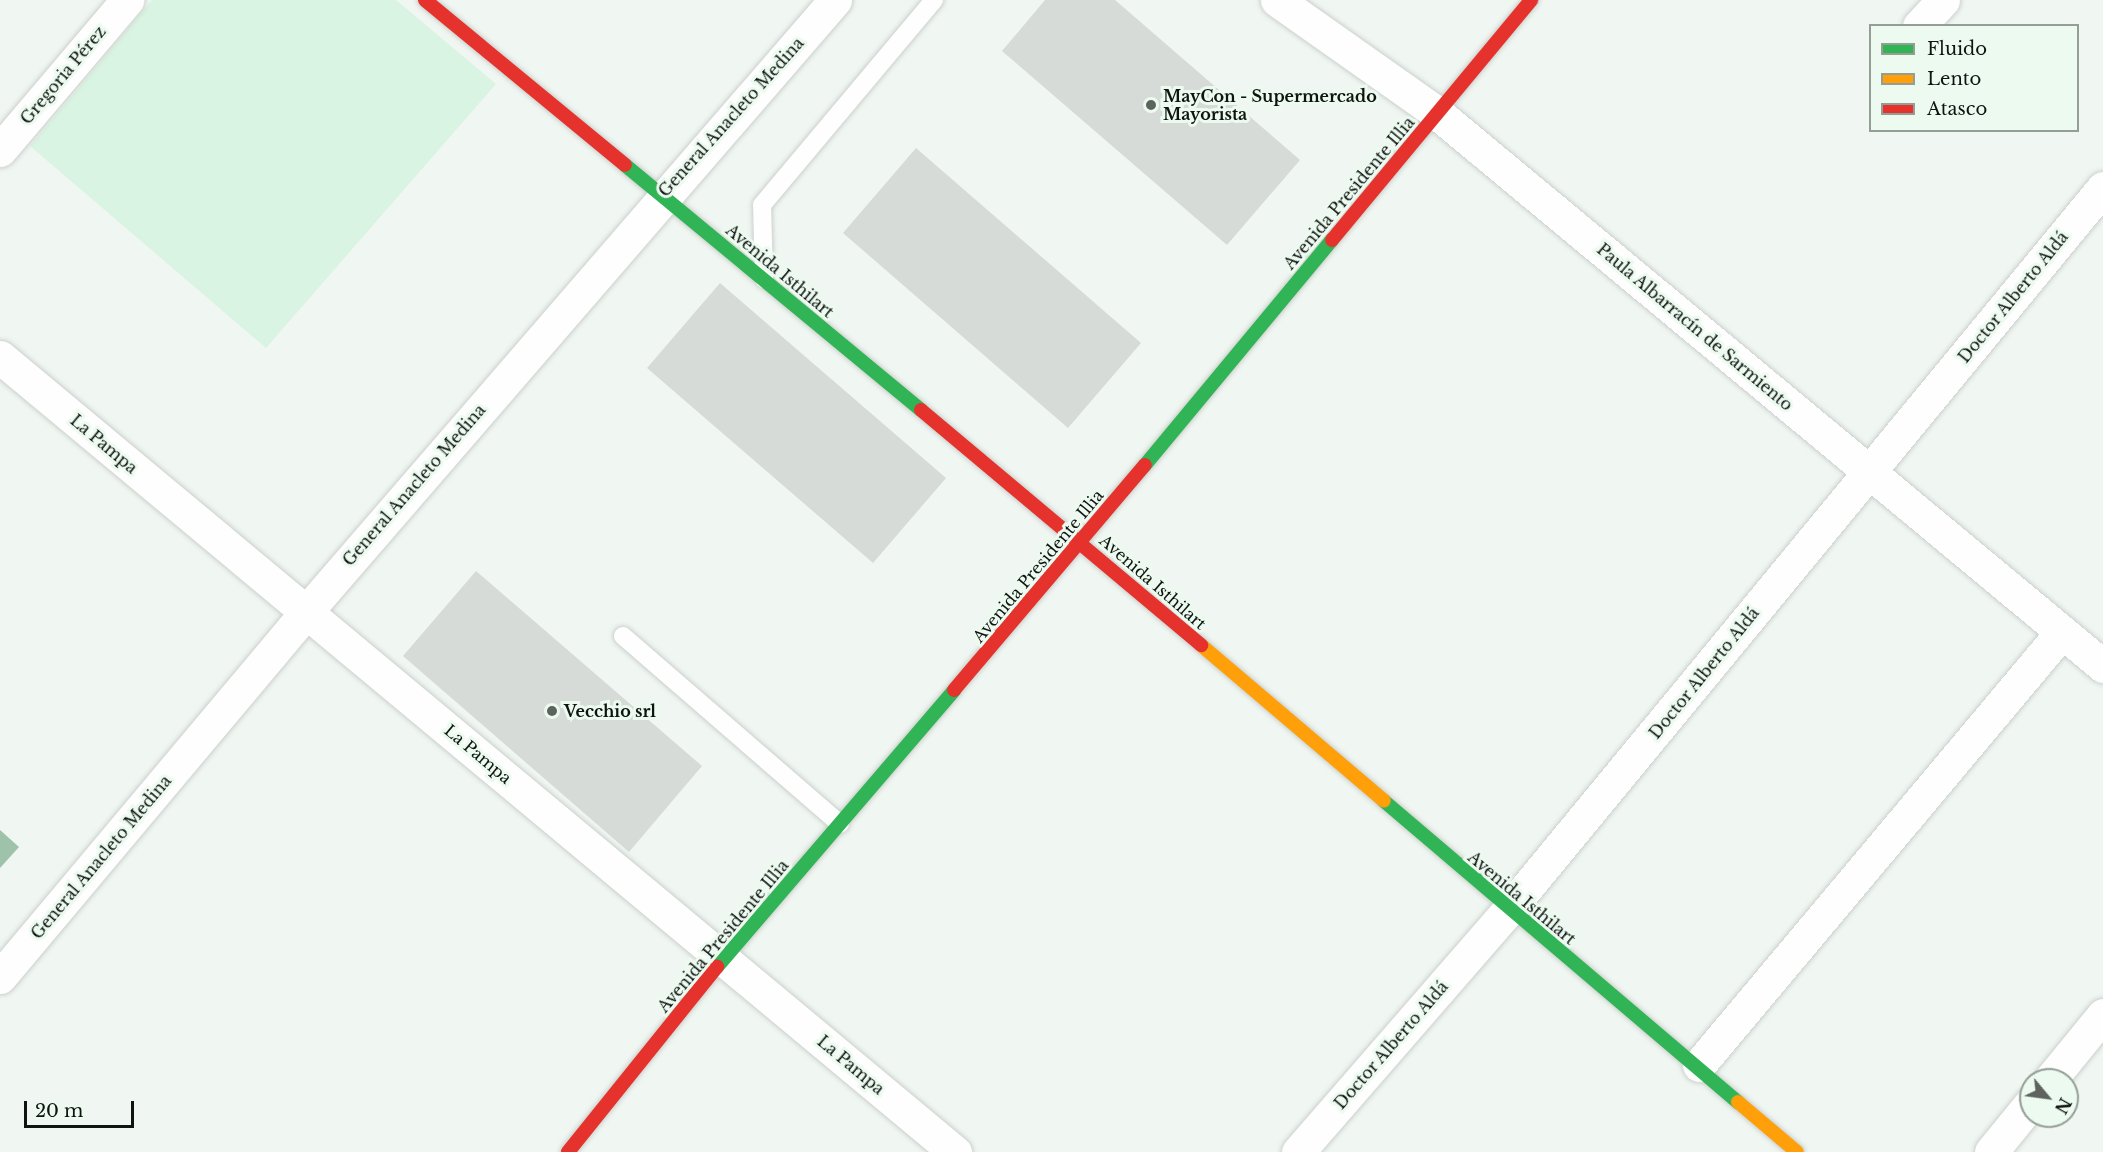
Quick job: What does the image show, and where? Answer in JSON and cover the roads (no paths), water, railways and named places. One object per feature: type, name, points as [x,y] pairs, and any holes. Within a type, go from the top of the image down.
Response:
[{"type":"street","name":"Avenida Isthilart","points":[[425,0],[1081,542],[1509,909],[1699,1065],[1797,1152]]},
{"type":"street","name":"General Anacleto Medina","points":[[0,977],[306,612],[662,195],[835,0]]},
{"type":"street","name":"Paula Albarracín de Sarmiento","points":[[1277,0],[1437,113],[2103,666]]},
{"type":"street","name":"Avenida Presidente Illia","points":[[568,1152],[724,958],[1081,542],[1531,0]]},
{"type":"street","points":[[1921,24],[1943,0]]},
{"type":"street","name":"Gregoria Pérez","points":[[0,150],[113,5]]},
{"type":"street","name":"Doctor Alberto Aldá","points":[[1298,1152],[1509,909],[2103,188]]},
{"type":"street","name":"La Pampa","points":[[0,357],[955,1152]]},
{"type":"street","points":[[1699,1065],[2062,632]]},
{"type":"street","points":[[2060,1068],[2103,1015]]},
{"type":"street","points":[[1991,1152],[2019,1118]]},
{"type":"lane","points":[[764,279],[762,205],[934,0]]},
{"type":"lane","points":[[623,636],[840,824]]},
{"type":"place","name":"MayCon - Supermercado Mayorista","points":[[1151,105]]},
{"type":"place","name":"Vecchio srl","points":[[552,711]]}]
